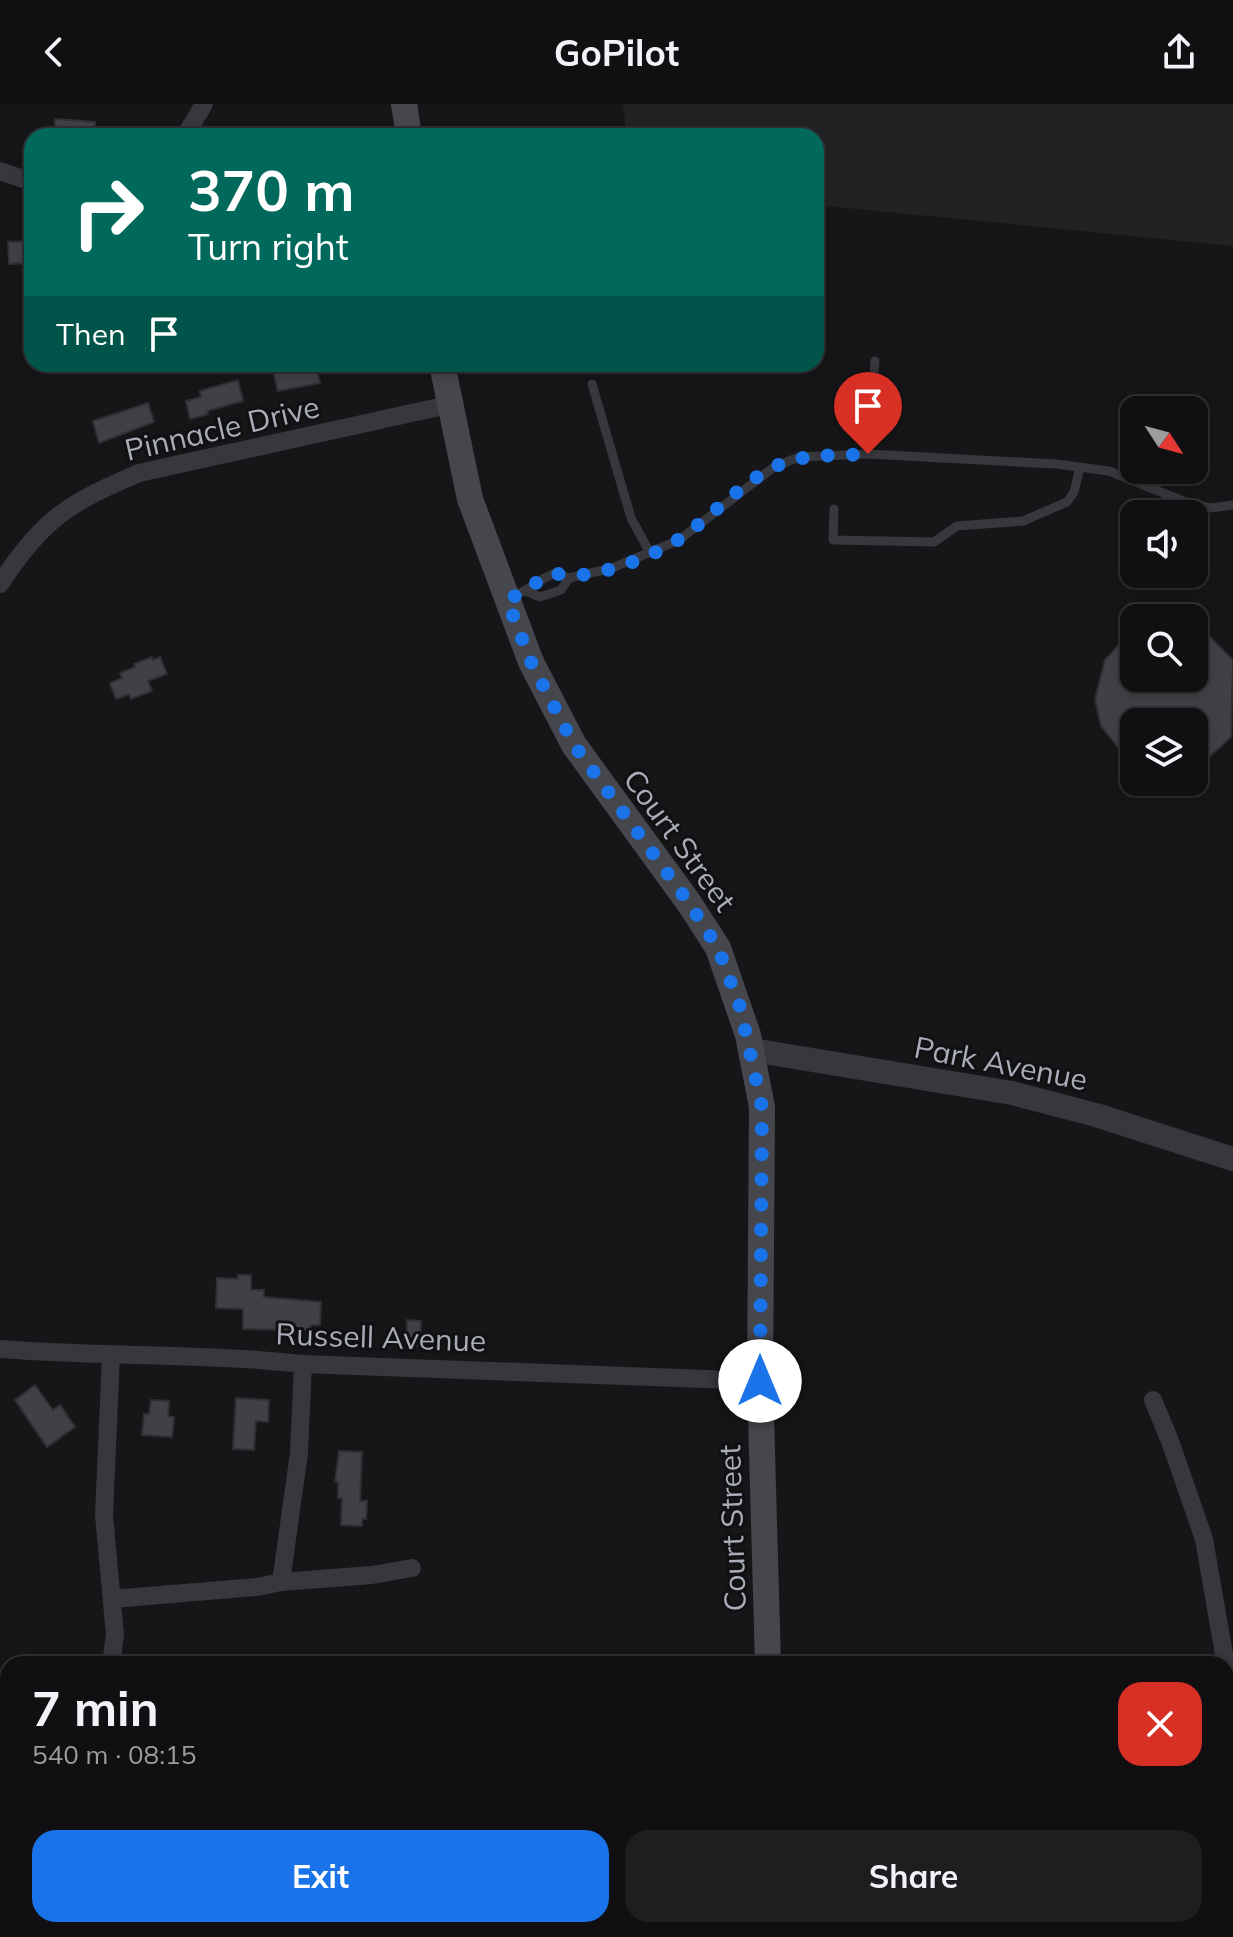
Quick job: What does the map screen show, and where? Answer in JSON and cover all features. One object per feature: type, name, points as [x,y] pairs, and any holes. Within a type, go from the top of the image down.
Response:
[{"type":"main road","points":[[404,104],[408,128]]},
{"type":"main road","name":"Court Street","points":[[443,372],[470,499],[517,596],[531,662],[574,745],[718,948],[752,1050],[762,1107],[760,1381],[768,1656]]},
{"type":"street","points":[[190,128],[204,104]]},
{"type":"street","points":[[0,171],[24,179]]},
{"type":"street","name":"Pinnacle Drive","points":[[0,584],[19,554],[48,521],[92,493],[139,473],[448,405]]},
{"type":"street","name":"Park Avenue","points":[[752,1050],[1012,1093],[1096,1115],[1233,1159]]},
{"type":"street","name":"Russell Avenue","points":[[0,1349],[760,1381]]},
{"type":"street","points":[[111,1356],[104,1515],[115,1635],[112,1656]]},
{"type":"street","points":[[281,1582],[299,1453],[303,1364]]},
{"type":"street","points":[[1153,1400],[1208,1555],[1225,1656]]},
{"type":"street","points":[[112,1599],[257,1587],[412,1568]]},
{"type":"lane","points":[[868,454],[875,361]]},
{"type":"lane","points":[[592,384],[631,518],[650,553]]},
{"type":"lane","points":[[517,596],[539,579],[555,573],[569,578],[612,568],[679,540],[774,467],[799,457],[868,454],[1080,467],[1109,471],[1183,501],[1211,508],[1233,505]]},
{"type":"lane","points":[[834,509],[833,540],[934,542],[957,526],[1023,521],[1067,502],[1074,492],[1080,467]]},
{"type":"lane","points":[[517,596],[540,597],[561,590],[569,578]]},
{"type":"shaded area","points":[[623,104],[1233,104],[1233,246],[824,206],[824,128],[626,128]]},
{"type":"building","points":[[55,119],[95,122],[95,128],[54,128]]},
{"type":"building","points":[[24,241],[24,263],[9,264],[8,242]]},
{"type":"building","points":[[273,372],[317,372],[320,383],[278,391]]},
{"type":"building","points":[[238,380],[243,401],[190,419],[186,401],[201,397],[200,391]]},
{"type":"building","points":[[148,403],[154,422],[99,443],[93,421]]},
{"type":"building","points":[[1208,635],[1233,660],[1231,737],[1208,758],[1208,708],[1120,708],[1120,750],[1101,726],[1095,699],[1105,660],[1120,643],[1120,692],[1208,692]]},
{"type":"building","points":[[152,657],[153,660],[160,657],[167,674],[148,681],[152,691],[131,699],[129,694],[116,699],[110,683],[122,678],[120,673],[135,667],[134,664]]},
{"type":"building","points":[[238,1275],[251,1275],[251,1290],[264,1290],[264,1297],[321,1302],[320,1325],[311,1325],[311,1330],[243,1329],[243,1309],[216,1308],[217,1278],[238,1279]]},
{"type":"building","points":[[407,1320],[421,1321],[420,1346],[406,1346]]},
{"type":"building","points":[[35,1385],[53,1410],[60,1405],[75,1427],[47,1447],[15,1400]]},
{"type":"building","points":[[236,1398],[269,1400],[268,1422],[256,1421],[254,1450],[233,1449]]},
{"type":"building","points":[[151,1400],[169,1401],[168,1416],[174,1417],[172,1437],[142,1435],[144,1414],[149,1414]]},
{"type":"building","points":[[339,1451],[362,1452],[360,1501],[367,1501],[366,1519],[362,1519],[362,1526],[341,1525],[342,1498],[338,1498],[338,1482],[335,1482]]},
{"type":"route","points":[[760,1381],[762,1107],[756,1068],[740,1007],[718,948],[574,745],[531,662],[507,600],[526,591],[539,579],[555,573],[569,578],[612,568],[679,540],[774,467],[799,457],[868,454]]}]
